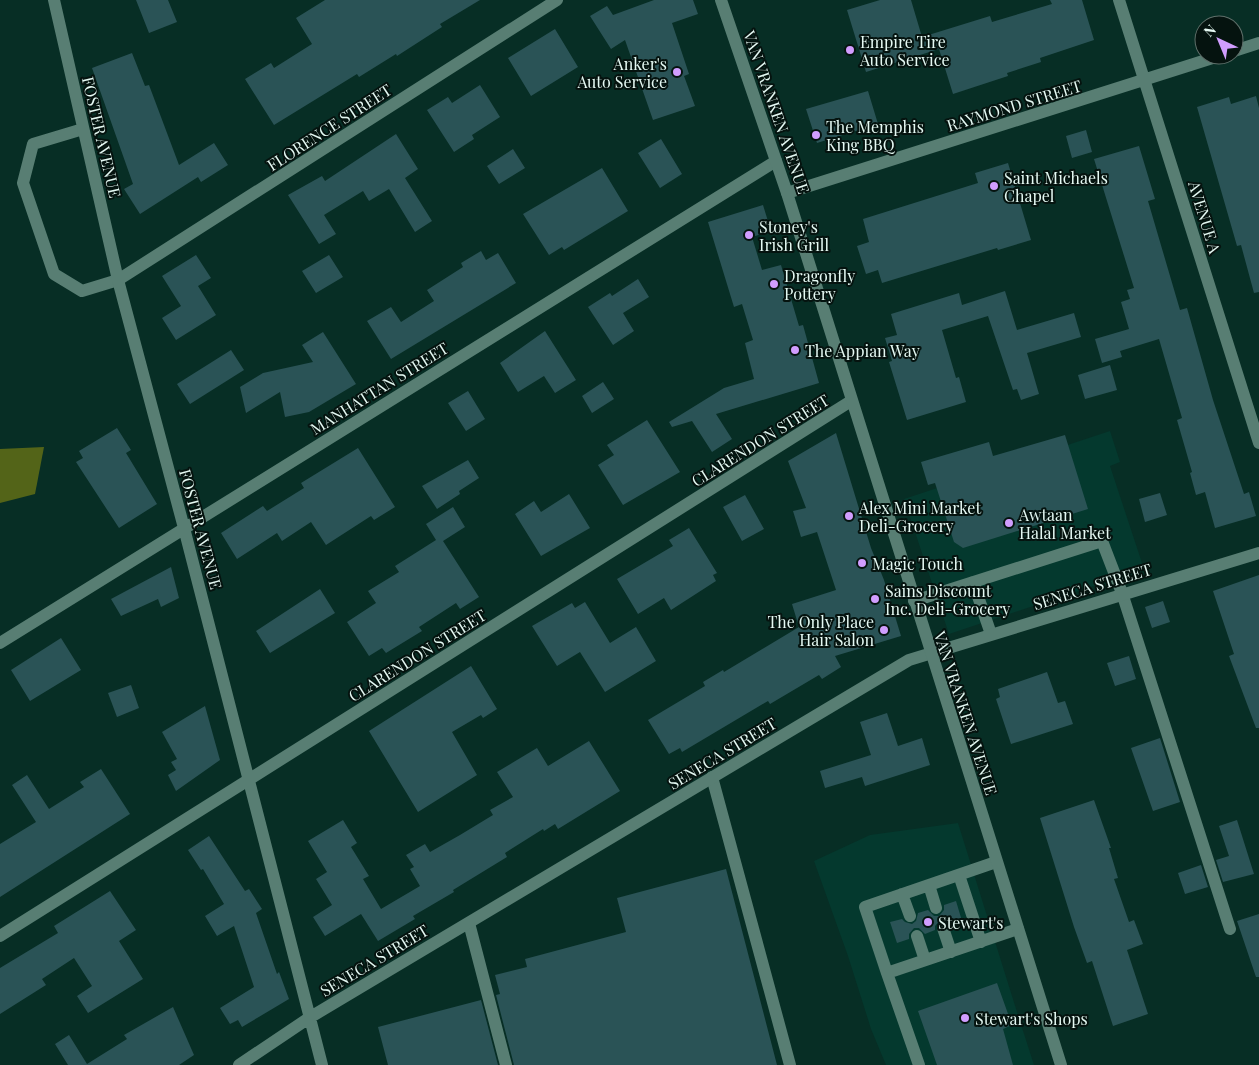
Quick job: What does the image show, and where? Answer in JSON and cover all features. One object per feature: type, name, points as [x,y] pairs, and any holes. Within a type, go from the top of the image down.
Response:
[{"type":"street","name":"FOSTER AVENUE","points":[[54,0],[118,280],[184,528],[322,1065]]},
{"type":"street","name":"FLORENCE STREET","points":[[83,128],[33,144],[23,183],[54,274],[82,291],[118,280],[557,0]]},
{"type":"street","name":"VAN VRANKEN AVENUE","points":[[721,0],[787,193],[1061,1065]]},
{"type":"street","name":"AVENUE A","points":[[1119,0],[1146,80],[1259,443]]},
{"type":"street","points":[[1244,47],[1259,42]]},
{"type":"street","name":"RAYMOND STREET","points":[[787,193],[1194,64]]},
{"type":"street","name":"MANHATTAN STREET","points":[[0,643],[776,161]]},
{"type":"street","name":"CLARENDON STREET","points":[[0,936],[851,401]]},
{"type":"street","points":[[914,601],[1102,541],[1122,593],[1230,929]]},
{"type":"street","name":"SENECA STREET","points":[[239,1065],[309,1018],[909,660],[1122,593],[1259,553]]},
{"type":"street","points":[[973,582],[991,634]]},
{"type":"street","points":[[712,777],[790,1065]]},
{"type":"street","points":[[919,1065],[865,907],[996,862]]},
{"type":"street","points":[[959,875],[981,942]]},
{"type":"street","points":[[929,885],[936,908]]},
{"type":"street","points":[[902,894],[910,916]]},
{"type":"street","points":[[469,922],[506,1065]]},
{"type":"street","points":[[943,928],[951,952]]},
{"type":"street","points":[[887,973],[1018,929]]},
{"type":"street","points":[[917,936],[925,960]]},
{"type":"shaded area","points":[[1110,431],[1120,462],[1110,466],[1144,569],[949,634],[904,499]]},
{"type":"shaded area","points":[[958,823],[1034,1065],[886,1065],[871,1029],[848,956],[814,861],[870,835]]},
{"type":"green space","points":[[44,447],[35,494],[0,503],[0,449]]},
{"type":"building","points":[[136,0],[168,0],[177,22],[149,33]]},
{"type":"building","points":[[325,0],[480,0],[440,24],[442,27],[397,56],[396,54],[359,77],[357,74],[274,125],[245,79],[271,63],[274,68],[312,44],[296,18]]},
{"type":"building","points":[[654,0],[693,0],[698,14],[672,23],[689,74],[684,76],[695,106],[653,120],[625,40],[611,49],[590,16],[607,6],[613,15]]},
{"type":"building","points":[[880,0],[911,0],[922,37],[990,16],[992,22],[1052,4],[1050,0],[1082,0],[1094,40],[1040,58],[1041,62],[1007,73],[1008,76],[953,94],[939,49],[866,72],[847,10]]},
{"type":"building","points":[[555,29],[578,67],[531,96],[508,58]]},
{"type":"building","points":[[132,53],[145,86],[149,85],[179,165],[214,143],[228,165],[201,182],[198,177],[140,214],[124,189],[133,184],[92,68]]},
{"type":"building","points":[[480,85],[500,117],[472,135],[474,139],[454,152],[427,110],[448,97],[452,103]]},
{"type":"building","points":[[868,91],[878,124],[817,143],[806,109]]},
{"type":"building","points":[[1256,96],[1259,108],[1259,292],[1254,293],[1241,245],[1237,246],[1197,107],[1229,97],[1231,104]]},
{"type":"building","points":[[1086,130],[1092,152],[1072,158],[1066,136]]},
{"type":"building","points":[[396,134],[418,169],[405,178],[432,221],[415,232],[389,189],[369,201],[363,191],[324,215],[336,234],[319,244],[288,195],[322,176],[325,181]]},
{"type":"building","points":[[661,139],[682,174],[660,188],[638,153]]},
{"type":"building","points":[[1139,146],[1155,199],[1148,201],[1180,310],[1187,308],[1213,400],[1244,494],[1249,492],[1256,516],[1215,528],[1205,492],[1196,495],[1190,473],[1192,472],[1177,420],[1182,418],[1159,339],[1120,351],[1122,357],[1102,363],[1095,339],[1129,329],[1121,302],[1130,299],[1127,290],[1134,288],[1094,159]]},
{"type":"building","points":[[513,149],[525,168],[499,184],[487,166]]},
{"type":"building","points":[[1008,163],[1031,240],[998,250],[997,248],[882,283],[878,270],[866,274],[857,246],[869,242],[863,219],[978,183],[975,173]]},
{"type":"building","points":[[602,168],[628,211],[564,250],[562,247],[549,255],[523,214]]},
{"type":"building","points":[[763,205],[771,231],[752,237],[762,270],[781,265],[799,326],[803,325],[819,383],[716,414],[732,439],[712,452],[692,421],[672,427],[669,422],[724,388],[754,379],[745,343],[753,340],[742,304],[734,307],[708,222]]},
{"type":"building","points":[[481,251],[486,260],[498,253],[516,283],[391,359],[367,321],[391,307],[401,322],[434,301],[427,290],[463,267],[461,263]]},
{"type":"building","points":[[196,255],[211,278],[198,286],[216,315],[176,340],[162,318],[181,306],[162,276]]},
{"type":"building","points":[[329,255],[343,277],[316,293],[302,271]]},
{"type":"building","points":[[638,279],[649,297],[623,313],[634,331],[613,345],[588,307],[610,293],[612,296]]},
{"type":"building","points":[[1005,291],[1017,330],[1074,313],[1081,337],[1027,353],[1039,394],[1021,400],[1017,389],[1013,390],[988,316],[942,330],[956,378],[959,377],[966,402],[907,420],[889,362],[892,361],[885,338],[897,335],[891,314],[959,293],[962,305]]},
{"type":"building","points":[[545,331],[576,380],[555,393],[544,376],[518,392],[500,363]]},
{"type":"building","points":[[323,332],[356,384],[309,412],[285,417],[280,392],[246,413],[240,387],[263,373],[313,362],[302,345]]},
{"type":"building","points":[[231,350],[244,370],[190,404],[177,384]]},
{"type":"building","points":[[1110,365],[1117,390],[1085,399],[1078,375]]},
{"type":"building","points":[[603,382],[614,399],[592,413],[582,396]]},
{"type":"building","points":[[468,391],[485,419],[466,431],[448,403]]},
{"type":"building","points":[[647,420],[680,472],[623,505],[598,465],[614,455],[607,445]]},
{"type":"building","points":[[117,428],[131,450],[126,453],[157,504],[119,528],[76,462],[83,458],[79,451]]},
{"type":"building","points":[[836,433],[871,548],[884,580],[901,636],[835,656],[841,667],[822,679],[819,675],[770,704],[768,701],[682,752],[680,748],[669,754],[648,720],[705,686],[703,682],[723,670],[724,672],[799,627],[792,604],[836,590],[817,532],[801,537],[793,511],[806,508],[788,461]]},
{"type":"building","points":[[1065,435],[1088,509],[963,548],[954,542],[935,483],[928,485],[921,462],[989,442],[993,456]]},
{"type":"building","points":[[358,448],[395,507],[374,520],[371,516],[326,545],[311,522],[282,541],[277,533],[237,559],[221,533],[263,506],[267,511],[304,488],[301,483]]},
{"type":"building","points":[[468,460],[479,478],[459,491],[460,494],[437,509],[422,486]]},
{"type":"building","points":[[1160,493],[1167,515],[1145,522],[1139,499]]},
{"type":"building","points":[[569,494],[590,528],[541,556],[515,514],[534,501],[541,512]]},
{"type":"building","points":[[745,495],[764,529],[742,541],[723,507]]},
{"type":"building","points":[[453,507],[465,527],[443,541],[479,597],[460,609],[456,603],[419,627],[422,631],[386,653],[382,648],[369,656],[347,622],[376,603],[368,591],[399,572],[395,566],[436,540],[426,524]]},
{"type":"building","points":[[689,528],[717,573],[713,575],[716,581],[671,610],[664,598],[638,614],[617,579],[673,546],[669,540]]},
{"type":"building","points":[[171,567],[179,598],[161,607],[158,599],[121,616],[111,599]]},
{"type":"building","points":[[1259,575],[1259,728],[1256,728],[1229,656],[1234,654],[1213,591]]},
{"type":"building","points":[[320,589],[335,613],[270,653],[256,631]]},
{"type":"building","points":[[1163,601],[1170,622],[1152,628],[1145,607]]},
{"type":"building","points":[[585,602],[610,643],[636,627],[656,661],[605,692],[580,652],[557,666],[532,626],[572,603],[575,608]]},
{"type":"building","points":[[61,638],[81,670],[30,701],[11,670]]},
{"type":"building","points":[[1129,656],[1136,679],[1115,686],[1107,663]]},
{"type":"building","points":[[471,666],[497,709],[483,718],[481,715],[452,732],[477,775],[418,812],[369,731]]},
{"type":"building","points":[[1047,672],[1058,703],[1065,701],[1073,724],[1011,744],[996,699],[1000,697],[998,689]]},
{"type":"building","points":[[131,685],[139,708],[117,717],[108,693]]},
{"type":"building","points":[[205,706],[220,760],[176,791],[168,775],[176,770],[171,762],[177,759],[162,732]]},
{"type":"building","points":[[887,713],[898,746],[922,738],[930,765],[865,786],[862,777],[825,788],[820,771],[871,755],[860,722]]},
{"type":"building","points":[[1160,738],[1180,802],[1153,811],[1131,748]]},
{"type":"building","points":[[589,741],[620,791],[558,829],[555,824],[544,831],[543,829],[505,853],[507,857],[413,916],[415,919],[378,941],[361,914],[325,936],[313,917],[332,905],[316,879],[327,872],[308,841],[343,820],[357,843],[351,847],[369,876],[363,879],[381,909],[420,886],[410,869],[414,867],[406,855],[425,844],[430,852],[493,815],[490,810],[513,797],[497,772],[537,748],[548,766]]},
{"type":"building","points":[[101,769],[130,814],[0,897],[0,844],[36,822],[12,785],[27,775],[49,809],[84,787],[80,782]]},
{"type":"building","points":[[1094,800],[1111,848],[1109,848],[1118,878],[1114,879],[1129,922],[1134,920],[1143,944],[1127,950],[1148,1014],[1113,1026],[1092,961],[1087,963],[1074,927],[1040,818]]},
{"type":"building","points":[[1237,820],[1254,874],[1223,882],[1216,860],[1229,856],[1219,826]]},
{"type":"building","points":[[209,836],[245,891],[249,889],[262,909],[256,913],[277,974],[279,972],[289,999],[242,1027],[238,1020],[230,1024],[220,1008],[254,987],[234,926],[217,936],[205,916],[224,904],[203,869],[201,870],[188,850]]},
{"type":"building","points":[[1201,865],[1208,887],[1185,894],[1178,873]]},
{"type":"building","points":[[726,869],[777,1065],[514,1065],[496,995],[500,994],[495,975],[527,967],[525,959],[626,932],[617,898]]},
{"type":"building","points":[[110,891],[136,930],[119,941],[143,979],[88,1013],[77,996],[92,986],[74,958],[42,979],[46,985],[0,1014],[0,968],[58,933],[54,926]]},
{"type":"building","points":[[956,901],[962,921],[951,925],[945,920],[940,920],[935,926],[935,930],[925,934],[919,928],[914,928],[909,934],[909,939],[897,943],[890,922],[902,919],[912,924],[916,921],[918,913],[928,910],[934,916],[939,916],[944,910],[944,905]]},
{"type":"building","points":[[1259,914],[1259,977],[1256,977],[1237,921]]},
{"type":"building","name":"Stewart's Shops","points":[[997,983],[1012,1025],[1003,1029],[1013,1065],[937,1065],[918,1011]]},
{"type":"building","points":[[481,1000],[498,1065],[388,1065],[378,1027]]},
{"type":"building","points":[[173,1007],[194,1055],[179,1065],[68,1065],[55,1044],[69,1035],[87,1064],[127,1039],[124,1035]]},
{"type":"place","name":"Empire Tire Auto Service","points":[[850,50]]},
{"type":"place","name":"Anker's Auto Service","points":[[677,72]]},
{"type":"place","name":"The Memphis King BBQ","points":[[816,135]]},
{"type":"place","name":"Saint Michaels Chapel","points":[[994,186]]},
{"type":"place","name":"Stoney's Irish Grill","points":[[749,235]]},
{"type":"place","name":"Dragonfly Pottery","points":[[774,284]]},
{"type":"place","name":"The Appian Way","points":[[795,350]]},
{"type":"place","name":"Alex Mini Market Deli-Grocery","points":[[849,516]]},
{"type":"place","name":"Awtaan Halal Market","points":[[1009,523]]},
{"type":"place","name":"Magic Touch","points":[[862,563]]},
{"type":"place","name":"Sains Discount Inc. Deli-Grocery","points":[[875,599]]},
{"type":"place","name":"The Only Place Hair Salon","points":[[884,630]]},
{"type":"place","name":"Stewart's","points":[[928,922]]},
{"type":"place","name":"Stewart's Shops","points":[[965,1018]]}]
